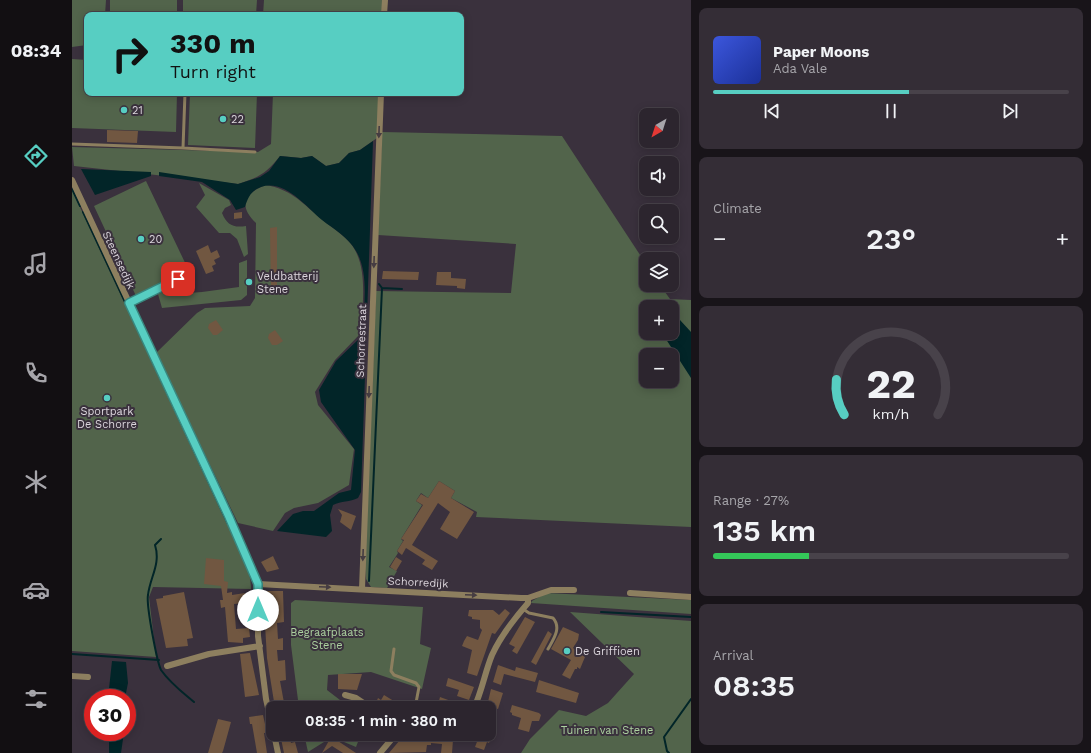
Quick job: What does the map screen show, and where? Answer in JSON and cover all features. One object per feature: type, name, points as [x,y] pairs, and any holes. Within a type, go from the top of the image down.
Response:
[{"type":"street","points":[[384,12],[385,0]]},
{"type":"street","name":"Schorrestraat","points":[[362,590],[381,96]]},
{"type":"street","name":"Steensedijk","points":[[72,180],[231,521],[258,584],[260,646],[266,701]]},
{"type":"street","name":"Schorredijk","points":[[258,584],[528,598],[551,590],[574,590]]},
{"type":"street","points":[[630,593],[691,597]]},
{"type":"street","points":[[478,701],[492,656],[500,640],[528,603],[528,598]]},
{"type":"street","points":[[167,666],[209,654],[260,646]]},
{"type":"street","points":[[72,676],[88,677]]},
{"type":"street","points":[[345,695],[360,701]]},
{"type":"street","points":[[275,741],[278,753]]},
{"type":"street","points":[[380,753],[390,741]]},
{"type":"lane","points":[[183,148],[185,96]]},
{"type":"lane","points":[[72,144],[255,152]]},
{"type":"lane","points":[[129,303],[190,273]]},
{"type":"lane","points":[[523,609],[529,613],[553,618],[555,621],[557,631],[548,649]]},
{"type":"lane","points":[[394,649],[391,671],[394,675],[416,683],[419,687],[416,701]]},
{"type":"green space","points":[[72,0],[106,0],[105,12],[84,12],[84,45],[72,47]]},
{"type":"green space","points":[[110,0],[177,0],[177,12],[110,12]]},
{"type":"green space","points":[[183,0],[257,0],[256,12],[183,12]]},
{"type":"green space","points":[[264,0],[382,0],[382,12],[263,12]]},
{"type":"green space","name":"21","points":[[72,59],[84,60],[84,96],[177,96],[176,132],[72,128]]},
{"type":"green space","name":"22","points":[[190,96],[257,96],[255,148],[188,145]]},
{"type":"green space","points":[[273,96],[379,96],[377,138],[360,150],[349,153],[339,163],[326,166],[312,156],[301,158],[280,156],[262,174],[238,184],[74,166],[72,147],[258,152],[271,144]]},
{"type":"green space","points":[[382,132],[562,136],[639,253],[639,292],[665,292],[670,299],[691,300],[691,527],[476,517],[477,512],[451,498],[455,491],[439,481],[428,498],[421,493],[416,501],[422,505],[401,539],[403,541],[397,551],[398,553],[389,567],[397,571],[387,588],[371,587],[366,579],[365,567],[376,291],[511,293],[516,244],[378,235]]},
{"type":"green space","name":"20","points":[[146,181],[189,271],[136,296],[94,206]]},
{"type":"green space","points":[[199,183],[229,200],[231,205],[225,208],[222,213],[228,223],[234,226],[246,226],[248,254],[244,257],[237,239],[230,233],[219,233],[196,207],[205,195]]},
{"type":"green space","points":[[266,185],[275,187],[294,196],[351,244],[357,253],[363,287],[361,333],[335,360],[315,392],[318,405],[354,449],[349,485],[318,503],[294,508],[285,513],[273,531],[238,523],[156,353],[197,313],[205,308],[250,306],[255,298],[256,223],[250,217],[245,206],[248,196]]},
{"type":"green space","name":"Sportpark De Schorre","points":[[72,190],[241,551],[251,581],[251,589],[153,587],[149,597],[156,657],[72,651]]},
{"type":"green space","points":[[247,260],[247,295],[241,300],[162,308],[158,294],[169,290],[174,294],[239,287],[239,263]]},
{"type":"green space","points":[[546,593],[691,600],[691,614],[531,603]]},
{"type":"green space","name":"Begraafplaats Stene","points":[[295,600],[423,607],[420,644],[431,648],[422,689],[371,672],[328,675],[327,690],[340,700],[354,701],[298,701],[291,645],[291,603]]},
{"type":"green space","name":"Tuinen van Stene","points":[[570,612],[691,621],[691,753],[521,753],[530,739],[559,710],[586,716],[608,703],[634,674]]},
{"type":"green space","points":[[306,741],[326,741],[308,752]]},
{"type":"green space","points":[[342,741],[358,741],[356,747]]},
{"type":"shaded area","points":[[373,141],[361,492],[358,498],[333,505],[330,515],[332,531],[326,537],[277,531],[293,514],[303,511],[314,511],[339,493],[351,490],[355,450],[321,402],[319,390],[336,361],[363,335],[365,292],[363,270],[360,260],[353,246],[345,238],[287,190],[270,186],[261,187],[250,195],[245,207],[236,210],[230,200],[202,182],[159,176],[159,172],[238,184],[260,177],[269,171],[280,156],[301,158],[312,156],[326,166],[339,163],[349,153],[360,150]]},
{"type":"shaded area","points":[[81,169],[151,172],[151,176],[95,195]]},
{"type":"shaded area","points":[[680,320],[691,332],[691,378],[679,359],[679,348],[672,348],[667,340],[679,340]]},
{"type":"shaded area","points":[[112,661],[126,662],[128,683],[127,689],[109,689]]},
{"type":"shaded area","points":[[109,741],[123,741],[121,753],[109,753]]},
{"type":"building","points":[[107,130],[138,131],[137,143],[107,142]]},
{"type":"building","points":[[242,212],[242,218],[234,219],[234,213]]},
{"type":"building","points":[[277,227],[277,294],[271,293],[270,228]]},
{"type":"building","points":[[208,245],[211,253],[217,250],[220,257],[214,260],[216,264],[212,266],[214,271],[206,274],[196,251]]},
{"type":"building","points":[[383,271],[419,272],[418,280],[382,279]]},
{"type":"building","points":[[437,272],[451,272],[451,278],[466,279],[465,289],[457,288],[457,286],[436,285]]},
{"type":"building","points":[[216,320],[223,330],[217,335],[213,335],[208,328],[209,324]]},
{"type":"building","points":[[275,330],[283,341],[277,345],[272,345],[268,338],[269,334]]},
{"type":"building","points":[[439,481],[455,491],[451,498],[474,512],[457,539],[440,529],[450,512],[438,503],[412,545],[438,561],[432,570],[422,564],[425,560],[406,548],[402,555],[397,551],[404,540],[401,539],[423,505],[416,501],[421,494],[428,498]]},
{"type":"building","points":[[338,509],[356,516],[351,530],[340,522],[342,515]]},
{"type":"building","points":[[273,556],[279,569],[267,572],[261,562]]},
{"type":"building","points":[[396,557],[402,561],[396,571],[390,567]]},
{"type":"building","points":[[206,558],[224,560],[224,581],[228,582],[227,593],[232,592],[232,595],[245,593],[246,603],[234,604],[236,629],[249,628],[250,637],[243,638],[243,643],[228,642],[225,607],[221,608],[220,600],[223,600],[221,586],[204,584]]},
{"type":"building","points":[[263,591],[283,591],[284,622],[277,623],[278,639],[283,638],[283,650],[277,650],[278,661],[285,660],[286,680],[280,681],[284,701],[274,701],[267,658]]},
{"type":"building","points":[[184,592],[193,638],[187,639],[188,646],[166,648],[156,599],[163,598],[163,596]]},
{"type":"building","points":[[505,609],[510,613],[495,634],[492,633],[477,676],[467,673],[472,650],[462,646],[467,636],[478,640],[482,630],[480,628],[480,620],[472,619],[472,617],[468,616],[469,610],[493,610],[499,615]]},
{"type":"building","points":[[525,617],[535,622],[517,654],[512,651],[515,647],[509,644]]},
{"type":"building","points":[[563,627],[579,634],[578,640],[573,648],[585,657],[580,669],[577,667],[577,669],[575,669],[570,679],[562,675],[571,660],[551,649]]},
{"type":"building","points":[[548,631],[552,634],[536,665],[531,662]]},
{"type":"building","points":[[250,653],[259,695],[245,697],[240,654]]},
{"type":"building","points":[[498,665],[515,671],[516,667],[538,673],[535,682],[504,674],[501,685],[493,682]]},
{"type":"building","points":[[338,674],[362,674],[357,690],[338,689]]},
{"type":"building","points":[[448,678],[474,687],[469,700],[457,696],[459,690],[446,686]]},
{"type":"building","points":[[539,680],[579,693],[576,703],[536,692]]},
{"type":"building","points":[[491,689],[503,693],[498,709],[496,708],[496,701],[488,701]]},
{"type":"building","points":[[384,695],[394,701],[377,701],[378,698],[381,700]]},
{"type":"building","points":[[440,697],[451,701],[439,701]]},
{"type":"building","points":[[512,705],[539,713],[541,715],[539,721],[532,721],[529,732],[518,729],[521,718],[512,715],[510,712]]},
{"type":"building","points":[[263,715],[266,728],[266,733],[264,733],[267,753],[257,753],[252,724],[250,724],[249,717]]},
{"type":"building","points":[[218,719],[231,722],[223,751],[222,753],[208,753]]},
{"type":"building","points":[[281,741],[291,741],[291,743],[295,742],[298,753],[284,753]]},
{"type":"building","points":[[329,741],[338,741],[356,753],[343,753],[332,746],[322,753]]},
{"type":"building","points":[[399,741],[453,741],[452,753],[441,753],[442,744],[431,743],[431,745],[427,745],[426,752],[389,753]]},
{"type":"building","points":[[477,741],[490,741],[489,743],[487,742],[484,750],[475,747]]},
{"type":"waterway","points":[[72,189],[80,206]]},
{"type":"waterway","points":[[83,212],[147,349]]},
{"type":"waterway","points":[[379,284],[382,288],[402,289]]},
{"type":"waterway","points":[[369,581],[382,288]]},
{"type":"waterway","points":[[150,356],[228,524]]},
{"type":"waterway","points":[[161,539],[155,545],[157,558],[148,595],[150,621],[161,670],[172,683],[194,702]]},
{"type":"waterway","points":[[601,612],[691,617]]},
{"type":"waterway","points":[[72,654],[159,660]]},
{"type":"waterway","points":[[669,753],[667,751],[664,737],[691,699]]},
{"type":"place","name":"21","points":[[124,110]]},
{"type":"place","name":"22","points":[[223,119]]},
{"type":"place","name":"20","points":[[141,239]]},
{"type":"place","name":"Veldbatterij Stene","points":[[249,282]]},
{"type":"place","name":"Sportpark De Schorre","points":[[107,398]]},
{"type":"place","name":"De Griffioen","points":[[567,651]]},
{"type":"route","points":[[178,279],[129,303],[229,517],[258,584],[258,610]]}]
